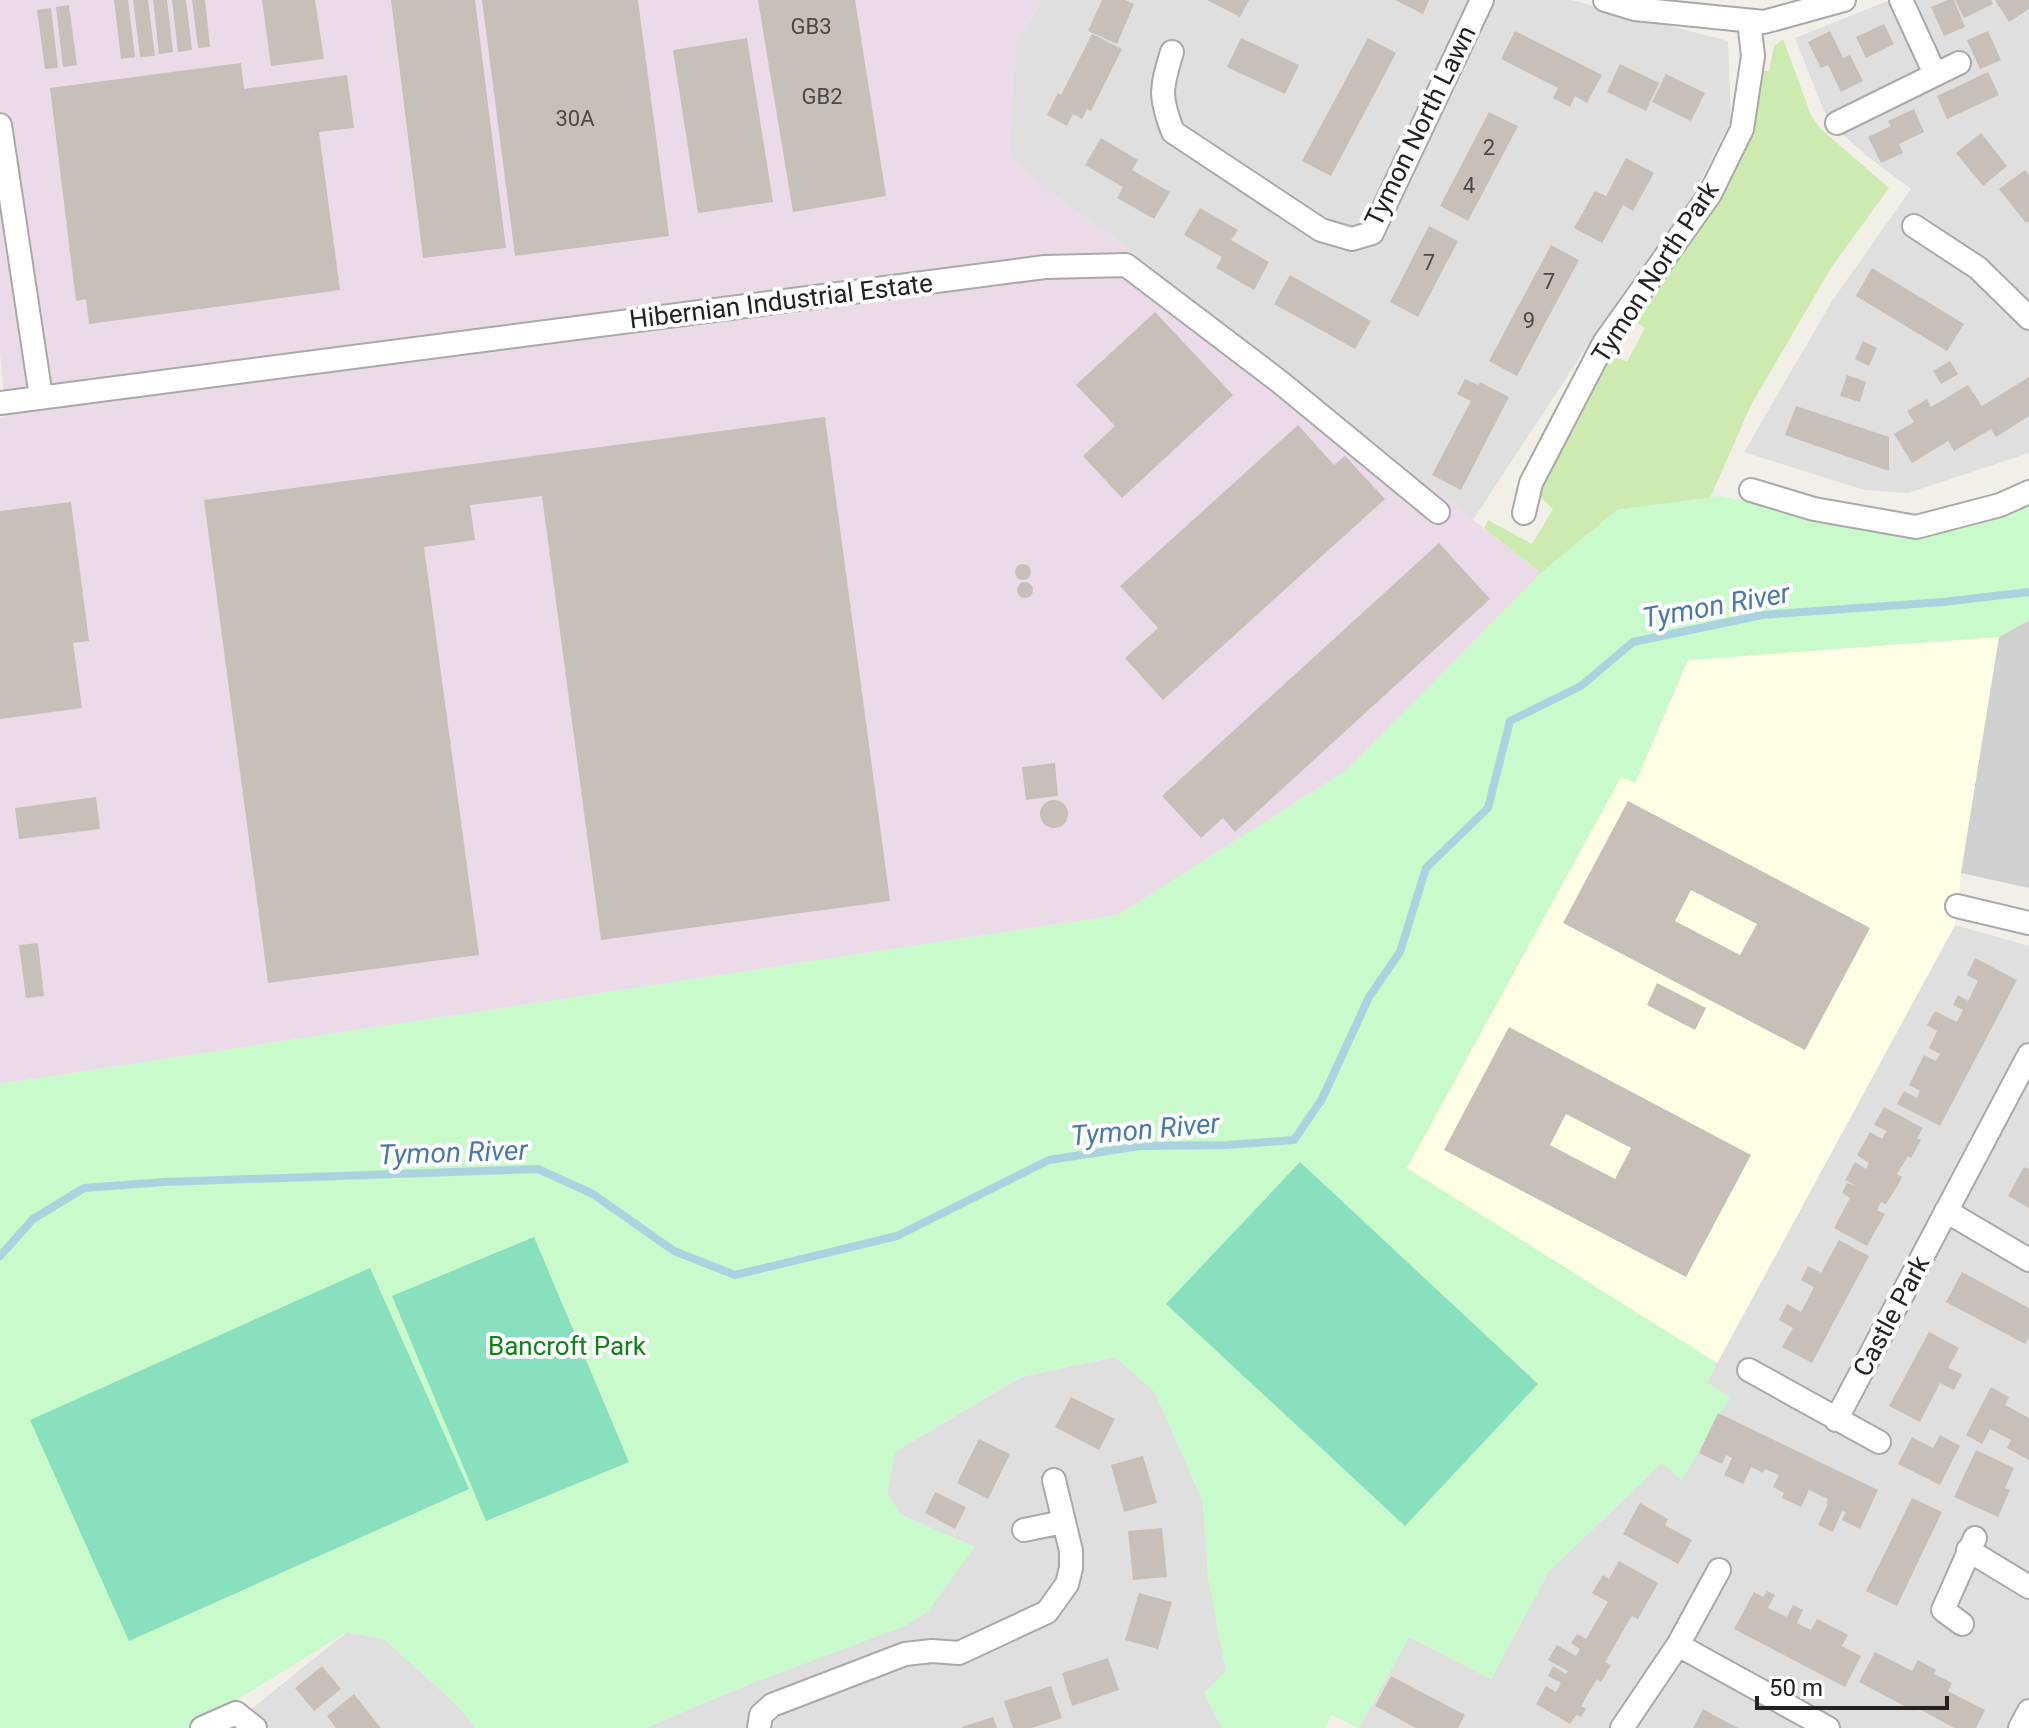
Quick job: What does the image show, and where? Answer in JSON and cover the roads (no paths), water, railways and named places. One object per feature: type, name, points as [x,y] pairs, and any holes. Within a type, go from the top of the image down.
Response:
[{"type":"street","name":"Tymon North Lawn","points":[[1172,52],[1162,85],[1163,106],[1173,132],[1321,230],[1352,239],[1372,233],[1482,0]]},
{"type":"street","points":[[1605,0],[1635,9],[1764,22],[1844,0]]},
{"type":"street","points":[[1901,0],[1935,74]]},
{"type":"street","name":"Tymon North Park","points":[[1524,513],[1531,483],[1604,343],[1710,194],[1742,129],[1753,56],[1749,21]]},
{"type":"street","points":[[1837,123],[1959,63]]},
{"type":"street","points":[[0,125],[41,397]]},
{"type":"street","points":[[1914,226],[1978,268],[2029,318]]},
{"type":"street","name":"Hibernian Industrial Estate","points":[[0,403],[1030,269],[1126,265],[1280,382],[1438,512]]},
{"type":"street","points":[[1751,490],[1814,509],[1916,527],[2000,505],[2029,492]]},
{"type":"street","points":[[1957,906],[2029,923]]},
{"type":"street","name":"Castle Park","points":[[1836,1420],[2029,1055]]},
{"type":"street","points":[[1946,1211],[2029,1260]]},
{"type":"street","points":[[1749,1370],[1879,1442]]},
{"type":"street","points":[[760,1722],[772,1705],[905,1654],[932,1651],[959,1653],[1047,1612],[1067,1584],[1071,1568],[1071,1551],[1054,1480]]},
{"type":"street","points":[[1024,1530],[1063,1522]]},
{"type":"street","points":[[1962,1624],[1943,1610],[1972,1544],[2029,1587]]},
{"type":"street","points":[[1622,1728],[1678,1645],[1719,1570]]},
{"type":"street","points":[[1678,1645],[1828,1728]]},
{"type":"street","points":[[2020,1728],[2029,1711]]},
{"type":"street","points":[[202,1728],[236,1713],[255,1728]]},
{"type":"waterway","name":"Tymon River","points":[[0,1256],[33,1219],[84,1188],[165,1182],[538,1169],[593,1194],[674,1251],[735,1275],[897,1236],[1049,1160],[1140,1146],[1294,1140],[1322,1099],[1369,997],[1400,952],[1426,868],[1488,808],[1510,721],[1581,686],[1633,642],[1762,615],[1943,602],[2029,592]]},
{"type":"park label","name":"Bancroft Park","points":[[567,1346]]}]
